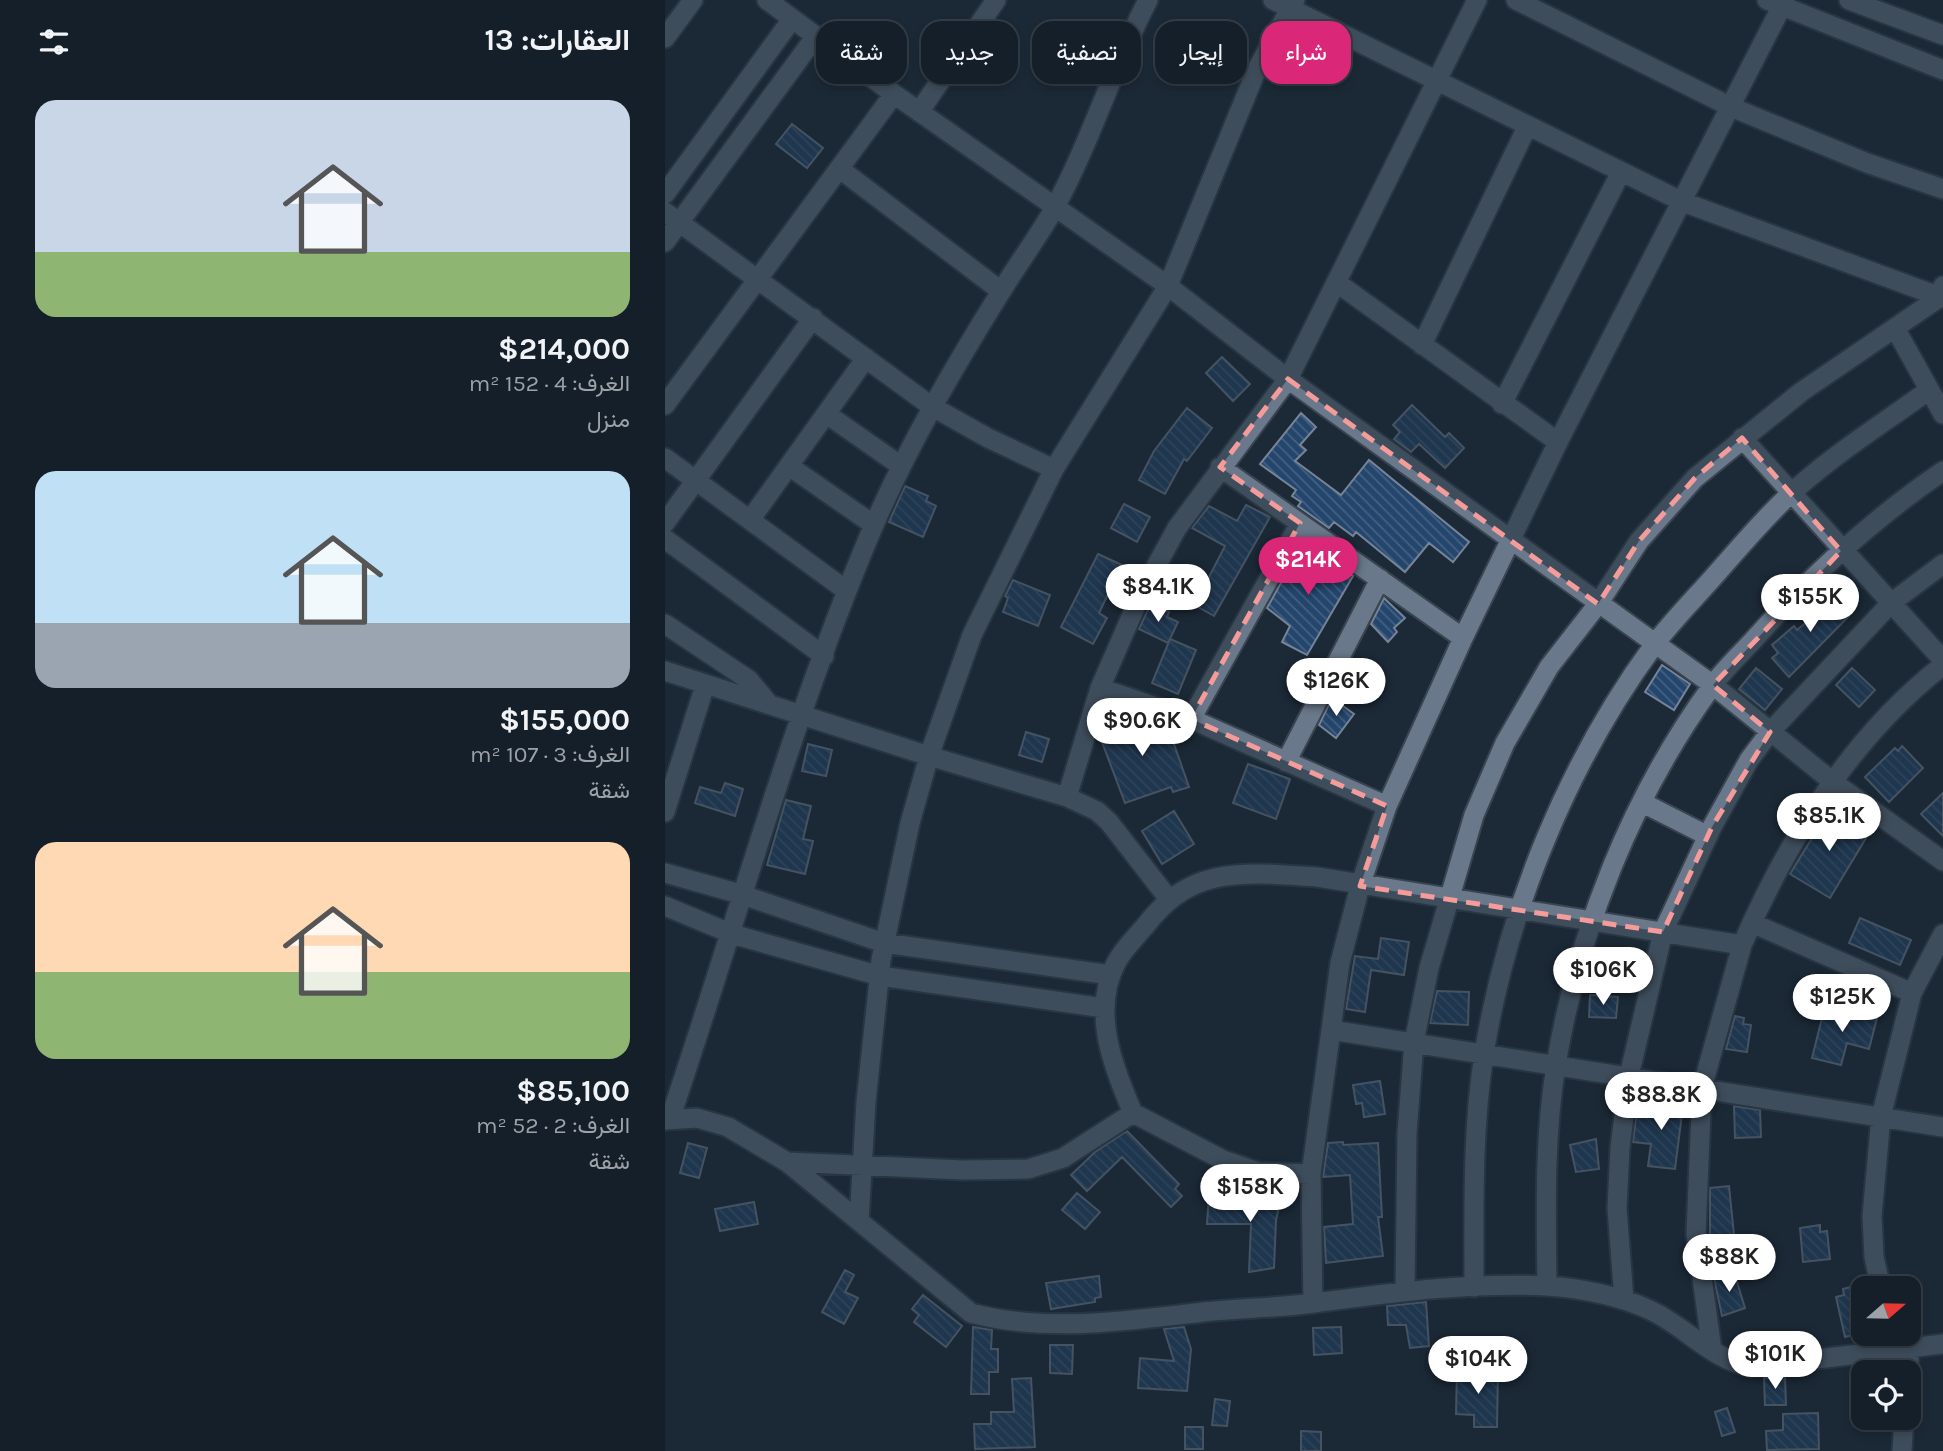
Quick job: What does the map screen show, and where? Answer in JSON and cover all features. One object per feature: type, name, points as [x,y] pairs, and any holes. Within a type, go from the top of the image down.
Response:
[{"type":"street","points":[[665,38],[693,0]]},
{"type":"street","points":[[665,242],[672,217],[816,36],[767,0]]},
{"type":"street","points":[[919,112],[996,0]]},
{"type":"street","points":[[1148,0],[1055,207],[931,406],[874,525],[802,714],[740,894],[732,934],[668,1120],[697,1118],[729,1127],[787,1162],[971,1313],[1000,1321],[1022,1324],[1135,1320],[1313,1303],[1405,1289],[1547,1286],[1624,1300],[1651,1310],[1733,1363],[1751,1367],[1879,1346]]},
{"type":"street","points":[[1067,797],[1100,688],[1141,594],[1177,528],[1287,379],[1477,0]]},
{"type":"street","points":[[1516,0],[1731,107],[1867,163],[1943,189]]},
{"type":"street","points":[[1849,0],[1943,35]]},
{"type":"street","points":[[1313,1303],[1311,1174],[1340,963],[1360,886],[1387,806],[1463,638],[1558,442],[1731,107],[1778,2],[1943,70]]},
{"type":"street","points":[[859,1221],[861,1166],[884,943],[910,823],[929,756],[972,635],[1054,469],[1168,286],[1286,3],[1527,127],[1683,202],[1942,293]]},
{"type":"street","points":[[665,194],[792,19]]},
{"type":"street","points":[[881,84],[1168,286],[1287,379],[1713,685],[1833,782],[1943,861]]},
{"type":"street","points":[[665,405],[894,94]]},
{"type":"street","points":[[1422,345],[1527,127]]},
{"type":"street","points":[[840,169],[1001,291]]},
{"type":"street","points":[[1503,404],[1621,172]]},
{"type":"street","points":[[672,217],[931,406],[988,438],[1054,469]]},
{"type":"street","points":[[1336,282],[1558,442]]},
{"type":"street","points":[[1405,1289],[1407,1133],[1414,1042],[1429,968],[1474,815],[1505,743],[1549,667],[1598,604],[1639,541],[1695,478],[1801,392],[1942,293]]},
{"type":"street","points":[[665,523],[813,318]]},
{"type":"street","points":[[1895,328],[1943,414]]},
{"type":"street","points":[[750,520],[828,415],[866,358]]},
{"type":"street","points":[[1474,1287],[1474,1149],[1484,1053],[1518,909],[1578,769],[1609,713],[1655,644],[1791,494],[1824,465],[1930,390]]},
{"type":"street","points":[[828,415],[901,467]]},
{"type":"street","points":[[1712,1350],[1696,1234],[1702,1088],[1742,945],[1803,823],[1877,726],[1943,662],[1742,438]]},
{"type":"street","points":[[665,458],[695,483],[847,591]]},
{"type":"street","points":[[789,466],[874,525]]},
{"type":"street","points":[[1220,467],[1463,638]]},
{"type":"street","points":[[1547,1286],[1547,1139],[1556,1064],[1573,988],[1593,920],[1621,847],[1670,752],[1713,685],[1780,611],[1841,551],[1892,506],[1943,471]]},
{"type":"street","points":[[1191,719],[1300,523]]},
{"type":"street","points":[[665,538],[824,656]]},
{"type":"street","points":[[1624,1300],[1617,1208],[1620,1147],[1629,1076],[1663,932],[1708,836],[1749,760],[1770,732],[1891,603],[1943,565]]},
{"type":"street","points":[[1286,762],[1380,579]]},
{"type":"street","points":[[665,624],[749,680],[770,705]]},
{"type":"street","points":[[665,671],[929,756],[1067,797],[1097,811],[1109,822],[1168,898]]},
{"type":"street","points":[[665,812],[670,782],[705,685]]},
{"type":"street","points":[[1100,688],[1191,719],[1387,806]]},
{"type":"street","points":[[1643,803],[1708,836]]},
{"type":"street","points":[[665,873],[740,894],[884,943],[1111,975]]},
{"type":"street","points":[[1311,1174],[1258,1171],[1223,1160],[1133,1113],[1114,1070],[1104,1008],[1117,960],[1168,898],[1213,878],[1245,874],[1317,877],[1742,945]]},
{"type":"street","points":[[665,906],[732,934],[880,976],[1104,1008]]},
{"type":"street","points":[[1752,923],[1912,993]]},
{"type":"street","points":[[1878,1276],[1874,1257],[1873,1216],[1881,1117],[1912,993],[1943,933]]},
{"type":"street","points":[[1331,1030],[1943,1126]]},
{"type":"street","points":[[787,1162],[1028,1169],[1063,1158],[1133,1113]]},
{"type":"street","points":[[1921,1344],[1943,1344]]},
{"type":"street","points":[[1902,1451],[1903,1430]]},
{"type":"highlighted area","points":[[1288,379],[1598,604],[1639,541],[1695,478],[1742,438],[1841,551],[1713,685],[1770,732],[1712,827],[1663,932],[1360,886],[1387,806],[1191,719],[1300,523],[1220,467]]},
{"type":"building","points":[[792,124],[823,148],[807,168],[776,144]]},
{"type":"building","points":[[1222,357],[1250,384],[1233,401],[1206,373]]},
{"type":"building","points":[[1412,405],[1445,437],[1449,433],[1464,448],[1445,468],[1419,444],[1411,452],[1394,439],[1400,432],[1393,425]]},
{"type":"building","points":[[1187,408],[1212,428],[1187,461],[1184,459],[1165,494],[1139,480],[1154,451]]},
{"type":"building","points":[[1301,413],[1316,427],[1300,445],[1306,450],[1295,461],[1341,495],[1369,460],[1469,542],[1453,562],[1429,543],[1405,572],[1356,532],[1353,536],[1334,522],[1329,528],[1298,506],[1301,502],[1292,496],[1296,490],[1260,464]]},
{"type":"building","points":[[905,486],[928,496],[926,501],[936,506],[923,537],[889,522]]},
{"type":"building","points":[[1124,504],[1150,517],[1137,542],[1111,528]]},
{"type":"building","points":[[1246,505],[1270,517],[1214,616],[1189,602],[1203,579],[1207,581],[1225,546],[1192,528],[1209,506],[1237,521]]},
{"type":"building","points":[[1303,543],[1353,576],[1307,655],[1282,642],[1290,626],[1267,608]]},
{"type":"building","points":[[1098,554],[1122,565],[1099,613],[1107,618],[1093,644],[1061,627]]},
{"type":"building","points":[[1013,580],[1050,595],[1038,626],[1003,612],[1008,598],[1005,596]]},
{"type":"building","points":[[1826,587],[1852,613],[1789,677],[1772,658],[1778,653],[1772,645],[1794,626],[1797,630],[1817,613],[1824,603],[1817,596]]},
{"type":"building","points":[[1384,598],[1405,618],[1394,628],[1397,632],[1388,642],[1371,624]]},
{"type":"building","points":[[1151,603],[1169,612],[1167,617],[1178,622],[1168,643],[1139,629]]},
{"type":"building","points":[[1170,639],[1196,650],[1178,694],[1152,683]]},
{"type":"building","points":[[1662,665],[1690,684],[1674,710],[1645,692]]},
{"type":"building","points":[[1756,668],[1782,689],[1765,710],[1739,689]]},
{"type":"building","points":[[1852,668],[1875,690],[1859,707],[1836,685]]},
{"type":"building","points":[[1332,698],[1354,714],[1336,738],[1319,725]]},
{"type":"building","points":[[1116,711],[1123,731],[1156,720],[1167,724],[1189,787],[1173,792],[1171,787],[1125,803],[1099,734],[1105,714]]},
{"type":"building","points":[[1026,732],[1049,739],[1042,762],[1019,755]]},
{"type":"building","points":[[808,744],[832,750],[826,776],[802,771]]},
{"type":"building","points":[[1902,746],[1923,768],[1889,802],[1865,777],[1895,748],[1898,751]]},
{"type":"building","points":[[1248,764],[1290,779],[1276,819],[1233,803]]},
{"type":"building","points":[[725,783],[743,789],[735,816],[695,803],[700,787],[721,793]]},
{"type":"building","points":[[1943,793],[1943,836],[1921,814]]},
{"type":"building","points":[[1836,799],[1846,807],[1838,822],[1866,838],[1830,898],[1790,874]]},
{"type":"building","points":[[786,800],[811,806],[803,839],[813,841],[805,874],[767,865]]},
{"type":"building","points":[[1174,811],[1194,844],[1162,864],[1142,831]]},
{"type":"building","points":[[1860,918],[1911,940],[1900,965],[1849,943]]},
{"type":"building","points":[[1381,938],[1409,942],[1404,975],[1371,970],[1365,1012],[1346,1009],[1355,956],[1378,959]]},
{"type":"building","points":[[1437,991],[1469,992],[1468,1025],[1430,1023]]},
{"type":"building","points":[[1590,995],[1618,997],[1616,1018],[1589,1017]]},
{"type":"building","points":[[1825,1006],[1877,1018],[1869,1049],[1847,1043],[1841,1065],[1812,1058]]},
{"type":"building","points":[[1735,1016],[1744,1018],[1743,1024],[1751,1025],[1747,1052],[1726,1049]]},
{"type":"building","points":[[1380,1081],[1385,1114],[1364,1117],[1362,1103],[1356,1104],[1353,1085]]},
{"type":"building","points":[[1663,1095],[1684,1098],[1675,1169],[1648,1166],[1651,1144],[1633,1142],[1637,1109],[1661,1111]]},
{"type":"building","points":[[1734,1106],[1760,1110],[1761,1137],[1735,1138]]},
{"type":"building","points":[[1127,1131],[1179,1184],[1175,1189],[1182,1196],[1171,1207],[1122,1157],[1087,1191],[1071,1175],[1095,1152]]},
{"type":"building","points":[[1596,1139],[1599,1169],[1576,1172],[1570,1145]]},
{"type":"building","points":[[1343,1142],[1343,1145],[1378,1143],[1382,1217],[1378,1217],[1383,1256],[1326,1263],[1324,1227],[1353,1224],[1350,1175],[1323,1177],[1328,1143]]},
{"type":"building","points":[[688,1143],[707,1148],[699,1178],[680,1173]]},
{"type":"building","points":[[1729,1186],[1735,1245],[1710,1248],[1710,1188]]},
{"type":"building","points":[[1077,1193],[1100,1212],[1085,1229],[1062,1210]]},
{"type":"building","points":[[1209,1195],[1281,1199],[1276,1220],[1274,1268],[1249,1272],[1251,1224],[1207,1224]]},
{"type":"building","points":[[754,1202],[758,1224],[720,1231],[715,1209]]},
{"type":"building","points":[[1820,1225],[1820,1232],[1827,1231],[1830,1259],[1803,1262],[1800,1228]]},
{"type":"building","points":[[845,1270],[854,1275],[845,1292],[858,1298],[844,1324],[822,1312]]},
{"type":"building","points":[[1734,1272],[1745,1308],[1722,1316],[1714,1278]]},
{"type":"building","points":[[1099,1276],[1101,1297],[1095,1298],[1095,1302],[1051,1309],[1046,1283]]},
{"type":"building","points":[[1851,1287],[1851,1335],[1845,1337],[1836,1297],[1844,1295],[1843,1289]]},
{"type":"building","points":[[923,1295],[962,1326],[946,1347],[914,1322],[919,1315],[912,1309]]},
{"type":"building","points":[[1426,1302],[1429,1346],[1410,1348],[1406,1325],[1388,1325],[1387,1306]]},
{"type":"building","points":[[973,1327],[992,1330],[991,1349],[998,1349],[998,1372],[989,1372],[989,1394],[971,1394]]},
{"type":"building","points":[[1184,1327],[1191,1349],[1187,1391],[1138,1388],[1140,1358],[1174,1361],[1164,1329]]},
{"type":"building","points":[[1341,1327],[1342,1353],[1314,1355],[1313,1328]]},
{"type":"building","points":[[1050,1345],[1073,1345],[1072,1374],[1050,1373]]},
{"type":"building","points":[[1457,1370],[1498,1371],[1497,1427],[1474,1427],[1474,1415],[1456,1414]]},
{"type":"building","points":[[1785,1377],[1786,1405],[1765,1405],[1764,1378]]},
{"type":"building","points":[[1031,1378],[1035,1447],[975,1449],[974,1424],[991,1424],[991,1412],[1014,1412],[1012,1379]]},
{"type":"building","points":[[1215,1399],[1230,1401],[1227,1426],[1212,1425]]},
{"type":"building","points":[[1727,1408],[1735,1432],[1722,1436],[1715,1412]]},
{"type":"building","points":[[1818,1413],[1819,1449],[1767,1450],[1766,1431],[1783,1430],[1783,1414]]},
{"type":"building","points":[[1185,1427],[1203,1427],[1203,1449],[1185,1449]]},
{"type":"building","points":[[1301,1431],[1321,1432],[1321,1451],[1301,1451]]}]
